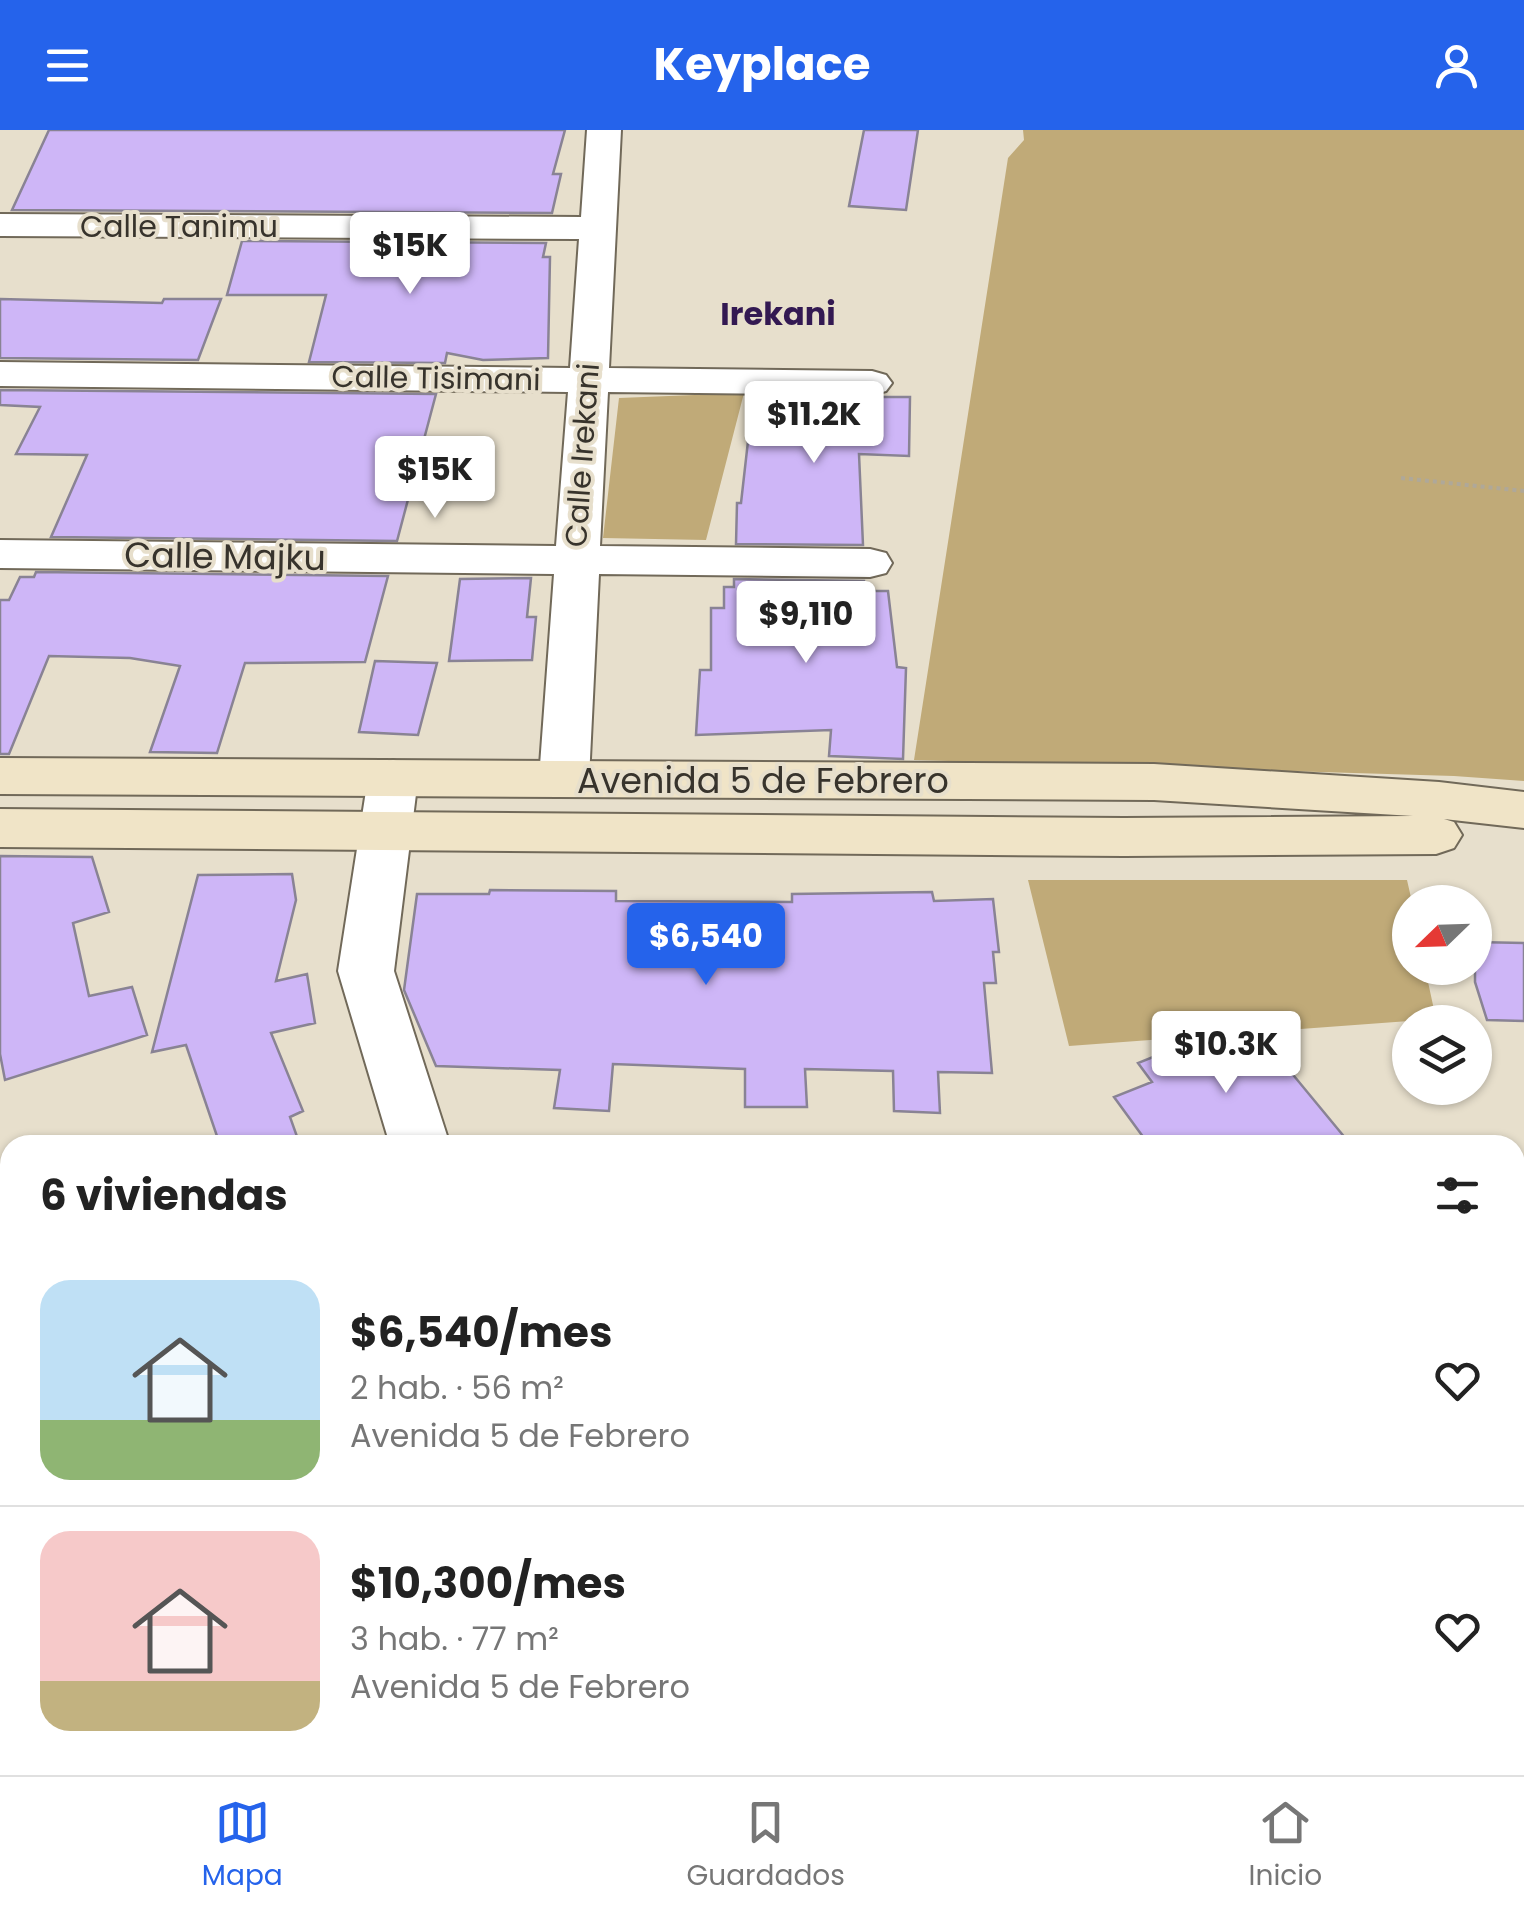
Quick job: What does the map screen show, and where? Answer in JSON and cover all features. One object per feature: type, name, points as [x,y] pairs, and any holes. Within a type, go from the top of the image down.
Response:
[{"type":"street","name":"Calle Irekani","points":[[564,779],[604,130]]},
{"type":"street","name":"Calle Tanimu","points":[[0,225],[598,228]]},
{"type":"street","name":"Calle Tisimani","points":[[0,374],[872,383]]},
{"type":"street","name":"Calle Majku","points":[[0,554],[870,564]]},
{"type":"street","name":"Avenida 5 de Febrero","points":[[0,776],[389,804],[1173,836],[1460,835],[1524,841]]},
{"type":"street","name":"Avenida 5 de Febrero","points":[[0,828],[389,804],[564,779],[1154,782],[1438,800],[1524,810]]},
{"type":"street","points":[[1154,782],[1173,836]]},
{"type":"street","points":[[389,804],[366,971],[417,1135]]},
{"type":"path","points":[[1401,478],[1524,491]]},
{"type":"shaded area","points":[[1023,130],[1524,130],[1524,781],[914,760],[1008,158],[1024,140]]},
{"type":"shaded area","points":[[744,393],[706,540],[603,538],[619,398]]},
{"type":"shaded area","points":[[1028,880],[1407,880],[1408,885],[1392,885],[1392,985],[1429,985],[1433,1005],[1392,1005],[1392,1022],[1069,1046]]},
{"type":"building","points":[[49,130],[565,130],[553,174],[561,174],[552,213],[12,210]]},
{"type":"building","points":[[864,130],[918,130],[906,210],[849,206]]},
{"type":"building","points":[[242,241],[546,243],[543,257],[550,257],[548,358],[483,360],[447,353],[445,363],[309,362],[326,295],[227,295]]},
{"type":"building","points":[[0,299],[162,303],[164,299],[221,299],[198,360],[0,358]]},
{"type":"building","points":[[0,390],[436,394],[397,541],[51,537],[87,455],[16,454],[40,407],[0,405]]},
{"type":"building","points":[[753,397],[910,397],[909,456],[859,454],[863,545],[736,544],[737,503],[741,503]]},
{"type":"building","points":[[36,572],[388,576],[365,662],[245,663],[217,753],[150,752],[180,666],[130,658],[49,656],[9,754],[0,754],[0,600],[9,600],[20,577],[34,577]]},
{"type":"building","points":[[531,578],[527,617],[536,617],[532,660],[449,661],[460,579]]},
{"type":"building","points":[[734,579],[864,581],[865,591],[888,591],[897,667],[906,668],[903,759],[829,756],[831,730],[696,735],[700,670],[711,670],[711,608],[724,608],[724,587],[734,587]]},
{"type":"building","points":[[375,661],[437,663],[418,735],[359,732]]},
{"type":"building","points":[[0,856],[92,857],[109,912],[73,923],[89,996],[132,987],[147,1035],[5,1080],[0,1054]]},
{"type":"building","points":[[292,874],[296,900],[276,981],[307,974],[315,1023],[271,1033],[303,1111],[290,1117],[296,1135],[217,1135],[186,1045],[152,1052],[198,875]]},
{"type":"building","points":[[490,890],[616,891],[616,901],[792,902],[792,894],[932,892],[934,901],[993,899],[999,952],[993,952],[996,983],[984,983],[992,1073],[938,1072],[940,1113],[894,1111],[893,1071],[805,1069],[807,1107],[745,1107],[745,1069],[613,1064],[609,1111],[554,1108],[560,1070],[436,1066],[404,990],[417,894],[489,894]]},
{"type":"building","points":[[1492,942],[1524,943],[1524,1021],[1492,1020],[1492,1005],[1482,1005],[1476,985],[1492,985]]},
{"type":"building","points":[[1247,1019],[1343,1135],[1142,1135],[1114,1097],[1152,1082],[1138,1063]]},
{"type":"district","name":"Irekani","points":[[778,313]]}]
